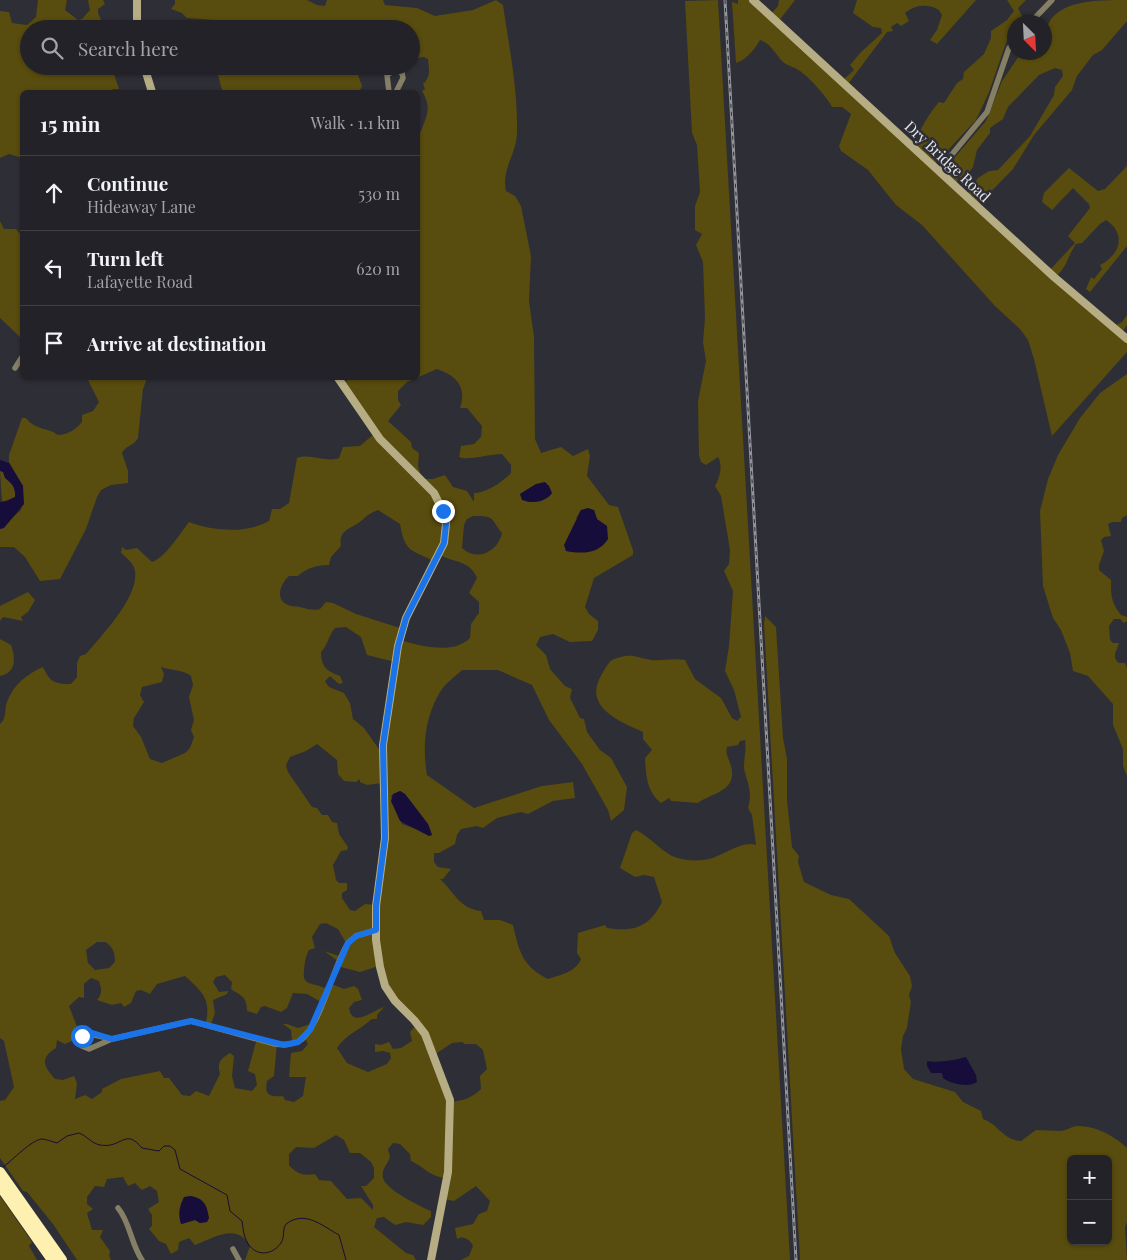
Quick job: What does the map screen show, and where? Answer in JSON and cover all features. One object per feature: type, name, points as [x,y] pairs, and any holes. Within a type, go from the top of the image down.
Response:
[{"type":"highway","points":[[0,1172],[62,1260]]},
{"type":"highway","points":[[0,1186],[52,1260]]},
{"type":"street","points":[[137,0],[137,20]]},
{"type":"street","name":"Dry Bridge Road","points":[[754,0],[1054,277],[1127,339]]},
{"type":"street","points":[[1038,15],[1052,0]]},
{"type":"street","points":[[940,171],[987,112],[1007,54]]},
{"type":"street","points":[[147,75],[151,90]]},
{"type":"street","points":[[387,75],[389,90]]},
{"type":"street","points":[[397,90],[403,78],[402,75]]},
{"type":"street","points":[[15,368],[20,360]]},
{"type":"street","points":[[339,380],[376,434],[434,493],[446,524],[444,543],[406,618],[398,646],[383,745],[385,838],[376,906],[376,930],[380,967],[385,986],[395,1001],[425,1034],[450,1100],[448,1172],[430,1260]]},
{"type":"street","points":[[112,1039],[86,1032],[80,1041],[82,1046],[89,1049],[112,1039],[191,1021],[275,1044],[284,1045],[298,1042],[314,1023],[348,943],[356,936],[376,930]]},
{"type":"street","points":[[118,1208],[134,1247],[142,1260]]},
{"type":"street","points":[[233,1249],[240,1260]]},
{"type":"shaded area","points":[[38,0],[67,0],[65,10],[78,20],[33,20],[36,17]]},
{"type":"shaded area","points":[[88,0],[103,0],[105,4],[98,9],[101,20],[78,20],[82,19],[90,10]]},
{"type":"shaded area","points":[[175,0],[307,0],[317,5],[325,6],[327,0],[383,0],[385,5],[417,8],[435,16],[473,10],[496,0],[503,5],[513,68],[517,116],[515,147],[507,168],[505,183],[506,191],[515,196],[521,206],[531,256],[529,301],[534,337],[535,439],[541,453],[561,447],[573,456],[588,449],[590,456],[587,476],[609,505],[618,507],[633,550],[633,555],[594,578],[585,607],[589,614],[598,621],[598,630],[592,641],[570,642],[553,634],[540,637],[536,645],[546,655],[550,669],[565,686],[572,689],[570,698],[580,718],[584,719],[587,732],[600,750],[611,758],[627,787],[624,810],[611,821],[608,810],[582,764],[549,720],[532,685],[498,670],[462,670],[444,686],[436,699],[428,720],[425,753],[427,775],[474,808],[542,786],[573,782],[575,798],[553,801],[528,814],[521,812],[497,818],[483,828],[477,826],[461,829],[455,844],[439,853],[434,853],[434,862],[438,867],[451,869],[443,879],[440,879],[458,899],[468,907],[481,911],[484,920],[500,920],[513,925],[517,943],[523,957],[532,969],[548,979],[567,972],[579,963],[581,959],[577,953],[578,933],[605,925],[607,928],[616,929],[632,928],[646,923],[657,911],[662,902],[654,877],[644,875],[635,877],[620,868],[632,833],[636,830],[668,853],[685,860],[709,859],[739,846],[756,845],[752,815],[748,808],[750,794],[744,769],[745,740],[740,741],[738,745],[727,747],[732,775],[727,786],[722,790],[698,803],[671,801],[669,798],[661,803],[656,799],[648,783],[645,758],[652,750],[643,739],[643,732],[623,723],[606,711],[596,695],[597,685],[602,674],[608,664],[614,659],[631,656],[651,660],[685,660],[695,679],[721,698],[732,718],[737,721],[741,717],[734,690],[725,671],[733,591],[724,571],[729,564],[730,550],[721,496],[715,486],[721,468],[718,457],[706,465],[701,462],[699,455],[698,401],[706,361],[703,342],[705,318],[703,262],[696,245],[702,234],[695,230],[695,206],[700,192],[697,145],[692,133],[685,1],[718,0],[790,1260],[461,1260],[469,1256],[473,1246],[466,1238],[457,1239],[455,1228],[473,1224],[479,1214],[487,1211],[490,1201],[476,1186],[454,1201],[443,1199],[445,1178],[431,1174],[411,1161],[410,1154],[400,1144],[393,1143],[388,1149],[390,1157],[384,1169],[383,1178],[385,1183],[412,1202],[431,1211],[431,1217],[423,1225],[406,1222],[395,1225],[384,1217],[377,1218],[374,1227],[406,1253],[413,1255],[416,1260],[245,1260],[250,1246],[245,1239],[232,1233],[217,1236],[195,1245],[189,1238],[179,1242],[178,1250],[171,1254],[166,1244],[159,1241],[149,1229],[152,1226],[152,1215],[148,1209],[159,1202],[157,1191],[150,1186],[142,1190],[135,1183],[128,1186],[123,1177],[107,1179],[104,1187],[95,1186],[87,1197],[87,1204],[93,1209],[87,1213],[92,1230],[103,1230],[100,1237],[110,1251],[109,1256],[111,1260],[77,1260],[53,1224],[27,1192],[23,1191],[0,1158],[0,1101],[5,1100],[14,1087],[4,1041],[0,1038],[0,724],[4,719],[7,702],[13,690],[31,673],[43,667],[50,679],[57,683],[71,684],[77,677],[77,663],[80,656],[86,654],[110,626],[125,604],[135,581],[134,568],[121,553],[122,547],[126,550],[137,548],[152,562],[157,560],[167,550],[189,522],[229,530],[250,528],[269,521],[272,509],[280,509],[289,503],[297,458],[339,458],[343,447],[360,446],[375,433],[342,383],[349,380],[412,380],[398,391],[398,400],[401,405],[388,421],[411,442],[412,448],[419,453],[418,466],[422,479],[433,479],[445,475],[453,487],[467,491],[474,502],[474,493],[494,486],[511,473],[511,465],[502,454],[468,458],[459,457],[461,446],[474,444],[481,437],[482,426],[467,408],[460,408],[462,401],[461,388],[455,379],[437,369],[420,376],[420,134],[428,110],[426,98],[422,91],[425,89],[423,84],[426,82],[429,69],[428,59],[420,58],[420,20],[214,20],[187,18],[182,13],[171,9],[175,4]],"holes":[[[537,484],[552,493],[541,501],[528,502],[520,494]],[[378,510],[400,524],[404,541],[415,552],[435,562],[440,555],[466,565],[474,572],[477,578],[469,593],[479,602],[479,613],[471,624],[470,638],[463,643],[446,648],[417,645],[400,640],[403,629],[356,614],[333,603],[326,602],[320,609],[310,610],[288,605],[281,599],[281,587],[289,576],[298,576],[312,568],[329,565],[331,557],[341,546],[344,533]],[[581,510],[594,510],[597,519],[576,518]],[[473,516],[486,516],[492,519],[502,533],[500,540],[492,550],[486,553],[474,554],[468,552],[462,548],[464,525],[467,519]],[[346,627],[361,637],[367,655],[395,662],[381,752],[364,728],[353,719],[350,703],[344,693],[329,687],[325,681],[330,676],[339,684],[343,683],[340,676],[326,668],[321,657],[321,652],[335,628]],[[161,667],[184,672],[191,676],[193,685],[189,697],[194,720],[191,730],[194,737],[190,748],[185,753],[162,763],[150,759],[141,737],[133,726],[134,718],[144,702],[140,695],[142,687],[162,682],[164,674]],[[317,744],[337,760],[338,774],[344,781],[356,782],[360,779],[360,782],[367,785],[382,783],[384,860],[376,905],[365,904],[355,911],[350,910],[342,898],[342,893],[347,890],[347,883],[339,883],[336,880],[333,865],[341,851],[347,850],[348,847],[339,834],[337,823],[332,822],[328,815],[322,815],[317,808],[312,807],[288,772],[286,765],[290,757],[306,751]],[[400,791],[405,794],[428,824],[432,835],[402,824],[391,796]],[[326,923],[338,929],[346,943],[339,956],[324,951],[338,961],[337,966],[360,972],[379,966],[395,1002],[417,1024],[410,1032],[412,1041],[401,1048],[393,1049],[389,1042],[381,1045],[375,1044],[375,1052],[383,1051],[390,1053],[391,1058],[387,1064],[368,1072],[347,1063],[337,1048],[340,1043],[372,1019],[377,1019],[377,1015],[384,1007],[359,1018],[354,1017],[349,1008],[354,1002],[362,1000],[358,989],[354,986],[344,989],[329,983],[325,988],[307,982],[304,970],[309,950],[315,948],[312,937],[320,924]],[[97,942],[106,942],[115,956],[115,962],[109,968],[95,970],[88,963],[86,950]],[[225,975],[232,982],[231,989],[246,1002],[247,1011],[257,1014],[261,1007],[265,1006],[281,1012],[287,1008],[293,993],[307,994],[321,1002],[311,1024],[298,1028],[283,1024],[291,1030],[292,1041],[304,1036],[308,1044],[302,1051],[291,1053],[289,1077],[306,1077],[303,1096],[294,1102],[285,1100],[283,1096],[275,1096],[267,1092],[267,1081],[274,1076],[277,1043],[257,1038],[248,1071],[255,1074],[257,1085],[252,1091],[235,1088],[232,1076],[234,1056],[230,1053],[220,1062],[220,1074],[209,1096],[196,1091],[190,1096],[182,1095],[169,1078],[164,1078],[160,1071],[121,1079],[102,1089],[102,1092],[92,1099],[85,1095],[75,1099],[77,1083],[74,1076],[63,1080],[55,1079],[48,1070],[45,1059],[56,1048],[57,1040],[65,1044],[81,1037],[69,1006],[79,997],[84,998],[84,984],[91,978],[99,981],[100,984],[101,993],[97,1000],[112,1005],[121,1003],[124,1007],[131,1003],[136,991],[141,990],[150,994],[157,984],[185,976],[204,996],[207,1007],[206,1022],[211,1024],[215,1013],[213,1000],[227,994],[228,991],[219,992],[213,982],[216,977]],[[452,1043],[476,1044],[483,1050],[487,1069],[480,1076],[481,1089],[468,1098],[451,1102],[434,1055]],[[336,1135],[344,1140],[350,1153],[360,1153],[371,1162],[374,1168],[374,1178],[366,1186],[361,1186],[373,1205],[373,1210],[361,1198],[347,1199],[331,1181],[319,1180],[315,1174],[300,1174],[295,1170],[289,1165],[289,1154],[296,1147],[314,1148]],[[190,1196],[201,1200],[209,1218],[206,1222],[200,1223],[195,1220],[182,1224]]]},
{"type":"shaded area","points":[[738,0],[754,0],[770,15],[778,6],[779,0],[795,0],[778,22],[843,80],[854,70],[850,65],[882,33],[881,28],[873,27],[853,13],[857,0],[976,0],[937,44],[930,40],[937,30],[942,15],[939,10],[926,6],[909,10],[905,13],[909,21],[901,26],[897,23],[891,27],[893,31],[887,32],[848,84],[913,146],[934,108],[939,102],[944,103],[957,83],[963,79],[964,72],[984,54],[991,38],[991,31],[1007,20],[1007,42],[989,92],[976,120],[934,165],[942,172],[986,121],[1002,81],[1016,60],[1052,60],[1052,18],[1059,11],[1079,3],[1091,1],[1127,0],[1127,21],[1102,50],[1093,55],[1077,76],[1072,90],[1034,135],[1013,169],[978,205],[1048,272],[1075,243],[1068,236],[1090,208],[1089,204],[1073,188],[1052,210],[1042,202],[1044,193],[1069,168],[1098,191],[1105,189],[1127,166],[1127,246],[1090,292],[1086,289],[1091,277],[1094,279],[1102,269],[1100,265],[1112,256],[1118,244],[1117,232],[1106,220],[1082,243],[1076,244],[1065,265],[1055,278],[1114,326],[1122,322],[1127,315],[1127,325],[1121,334],[1127,339],[1127,352],[1052,436],[1034,359],[1028,340],[1020,329],[995,306],[922,225],[896,205],[868,170],[841,151],[839,146],[851,114],[842,107],[832,107],[809,78],[783,62],[764,41],[760,40],[750,54],[736,63],[732,2],[738,4]],"holes":[[[1055,68],[1062,70],[1063,76],[1055,87],[1054,95],[1030,136],[998,170],[989,171],[978,178],[966,195],[954,184],[968,174],[973,167],[977,150],[990,133],[990,128],[1003,119],[1008,107],[1039,75]]]},
{"type":"shaded area","points":[[1007,0],[1026,0],[1018,8],[1022,15],[1011,15],[1014,11]]},
{"type":"shaded area","points":[[0,11],[9,12],[12,23],[20,24],[20,75],[114,75],[119,89],[20,90],[20,157],[9,154],[0,158]]},
{"type":"shaded area","points":[[218,75],[358,75],[362,86],[360,90],[222,90]]},
{"type":"shaded area","points":[[0,221],[4,229],[16,229],[20,234],[20,339],[0,318]]},
{"type":"shaded area","points":[[1127,374],[1127,515],[1122,518],[1121,522],[1108,524],[1111,536],[1104,537],[1101,540],[1104,551],[1099,570],[1111,580],[1113,602],[1121,615],[1127,617],[1127,621],[1124,623],[1120,619],[1114,619],[1109,626],[1110,640],[1113,643],[1119,643],[1115,658],[1119,663],[1125,663],[1127,668],[1127,776],[1123,766],[1123,749],[1113,725],[1113,704],[1088,676],[1073,671],[1070,653],[1061,630],[1053,618],[1043,586],[1040,511],[1048,479],[1058,455],[1080,418],[1100,393]]},
{"type":"shaded area","points":[[88,380],[146,380],[143,389],[138,438],[122,453],[128,471],[128,483],[111,485],[101,490],[86,529],[60,579],[40,581],[25,557],[14,547],[0,547],[0,529],[21,510],[23,486],[9,462],[9,455],[22,418],[26,418],[34,425],[58,435],[69,433],[82,422],[82,415],[93,411],[99,402]]},
{"type":"shaded area","points":[[0,460],[9,463],[23,486],[24,504],[4,528],[0,529],[0,502],[15,497],[15,491],[10,482],[5,478],[3,472],[0,471]]},
{"type":"shaded area","points":[[0,471],[4,472],[5,478],[10,482],[15,491],[15,497],[2,502]]},
{"type":"shaded area","points":[[545,482],[552,493],[549,496],[538,501],[522,500],[520,494],[536,484]]},
{"type":"shaded area","points":[[588,508],[594,510],[597,519],[607,526],[608,539],[600,548],[590,552],[566,551],[564,545],[581,510]]},
{"type":"shaded area","points":[[28,592],[35,600],[28,612],[21,617],[23,621],[3,617],[0,621],[0,606]]},
{"type":"shaded area","points":[[765,616],[776,627],[783,738],[787,759],[787,800],[792,847],[799,856],[798,862],[804,882],[831,895],[849,899],[889,936],[895,953],[910,976],[912,986],[909,995],[911,1002],[901,1049],[904,1069],[913,1079],[955,1092],[963,1102],[981,1111],[983,1119],[1015,1140],[1021,1141],[1036,1130],[1060,1131],[1085,1126],[1111,1136],[1127,1148],[1127,1222],[1125,1227],[1127,1260],[800,1260]]},
{"type":"shaded area","points":[[0,639],[11,645],[14,660],[12,669],[0,676]]},
{"type":"shaded area","points":[[400,791],[405,794],[428,824],[432,835],[429,836],[400,821],[391,801],[393,794]]},
{"type":"shaded area","points":[[966,1057],[976,1075],[977,1082],[974,1084],[965,1085],[951,1082],[943,1078],[942,1073],[931,1073],[927,1066],[927,1061],[947,1061]]},
{"type":"shaded area","points":[[0,1196],[32,1242],[29,1246],[37,1260],[0,1260]]},
{"type":"shaded area","points":[[184,1197],[199,1198],[204,1203],[209,1218],[207,1222],[200,1223],[195,1220],[181,1224],[179,1214],[181,1204]]},
{"type":"waterway","points":[[3,1167],[27,1146],[38,1140],[44,1139],[57,1143],[67,1136],[79,1133],[100,1145],[131,1139],[142,1148],[159,1151],[164,1146],[170,1146],[175,1150],[180,1169],[227,1195],[230,1211],[242,1221],[244,1235],[248,1243],[256,1251],[266,1253],[277,1248],[283,1238],[286,1224],[300,1218],[313,1220],[339,1235],[346,1260]]},
{"type":"railway","points":[[725,0],[796,1260]]},
{"type":"route","points":[[82,1036],[89,1032],[112,1039],[191,1021],[284,1045],[298,1042],[310,1030],[348,943],[356,936],[376,930],[376,906],[385,838],[383,745],[391,701],[395,663],[406,618],[444,543],[446,524],[443,511]]}]
